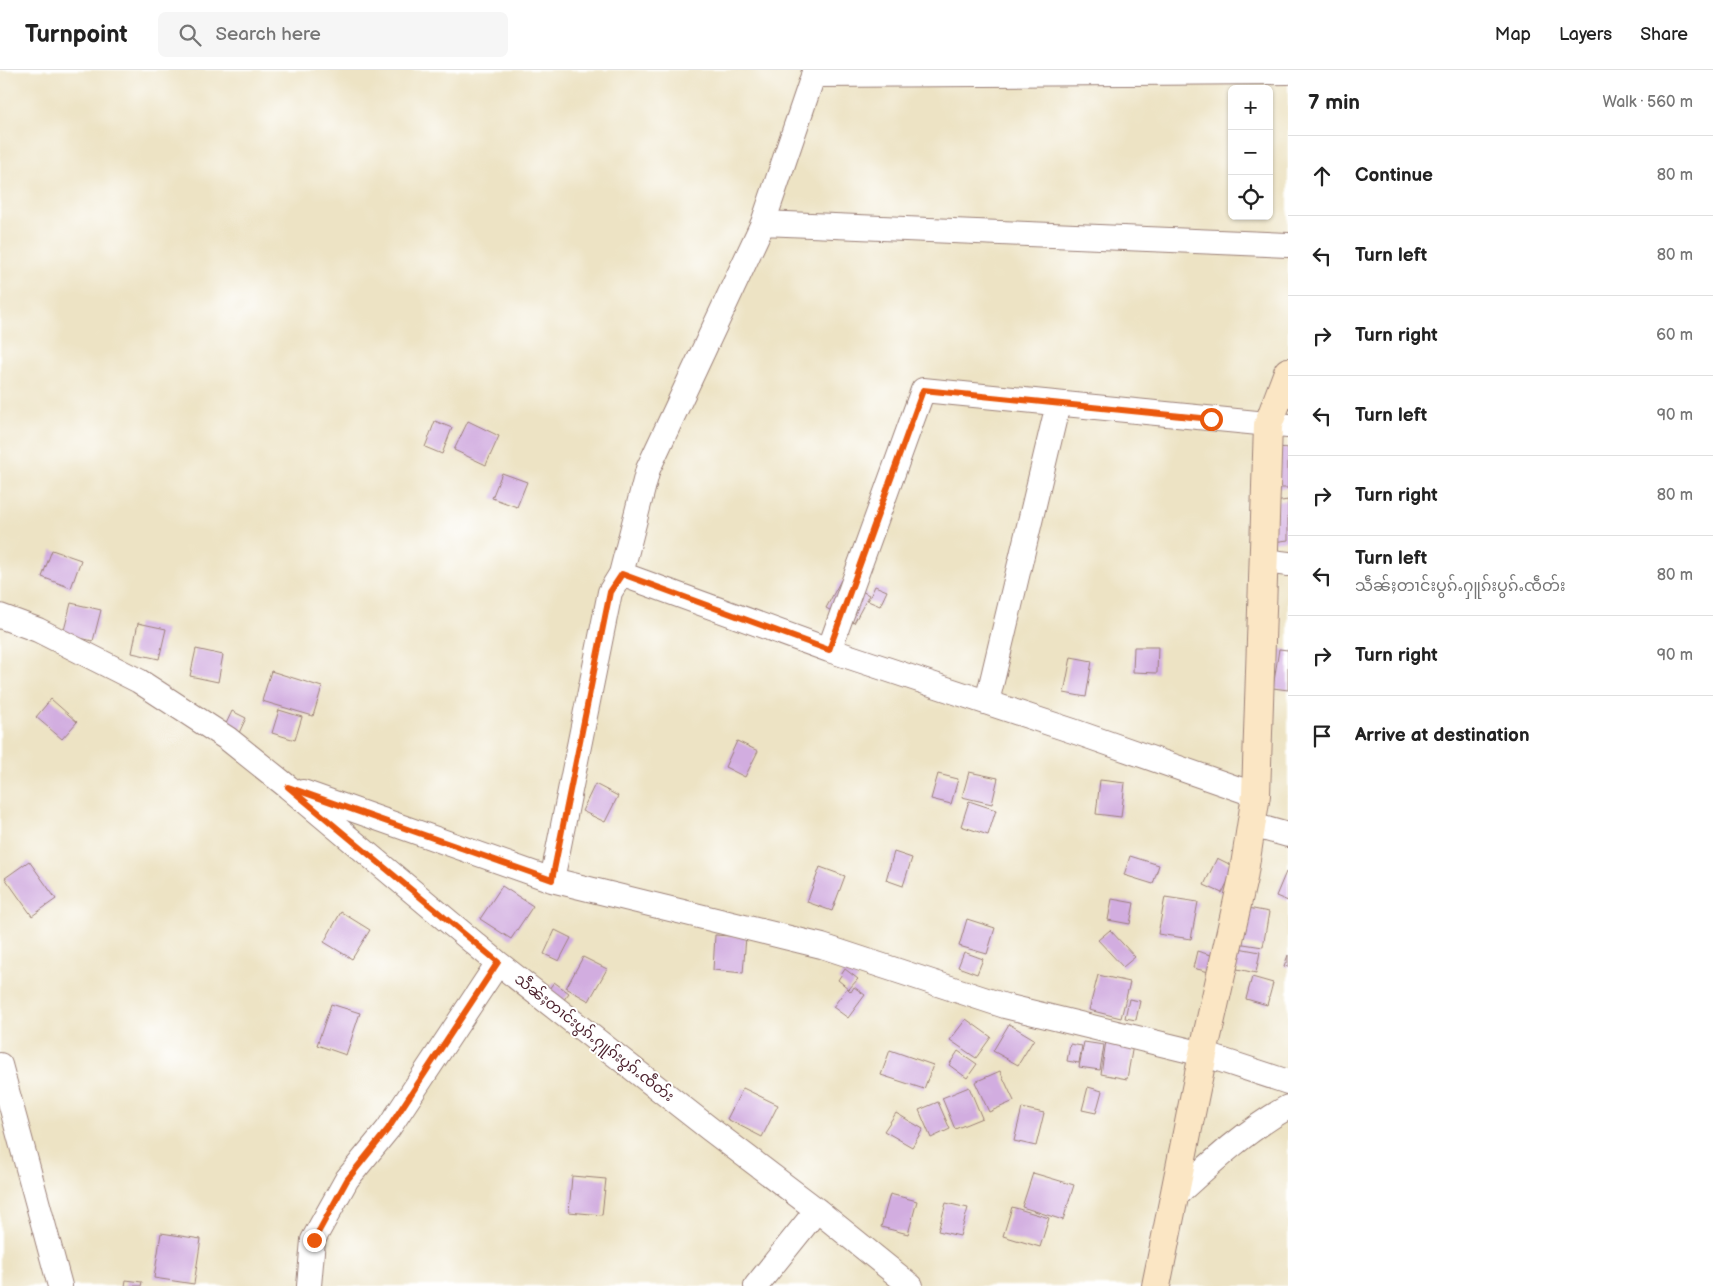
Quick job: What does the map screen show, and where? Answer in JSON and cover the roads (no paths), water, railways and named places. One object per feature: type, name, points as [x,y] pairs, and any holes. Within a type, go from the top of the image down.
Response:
[{"type":"street","points":[[552,880],[610,592],[622,574],[648,469],[763,223],[814,72],[1288,72]]},
{"type":"street","points":[[763,223],[1288,245]]},
{"type":"street","points":[[1156,1286],[1203,1054],[1243,878],[1252,825],[1276,562],[1278,426],[1288,372]]},
{"type":"street","points":[[829,650],[923,390],[1278,426]]},
{"type":"street","points":[[987,702],[1058,404]]},
{"type":"street","points":[[622,574],[829,650],[1076,732],[1256,795]]},
{"type":"street","name":"သဵၼ်ႈတၢင်းပွၵ်ႉႁူၵ်းပွၵ်ႉၸဵတ်း","points":[[0,616],[38,630],[139,681],[228,739],[498,962],[710,1129],[817,1210],[911,1286]]},
{"type":"street","points":[[288,787],[552,880],[822,946],[1005,1006],[1203,1054],[1288,1082]]},
{"type":"street","points":[[1252,825],[1288,834]]},
{"type":"street","points":[[309,1286],[314,1240],[347,1180],[388,1129],[498,962]]},
{"type":"street","points":[[0,1065],[60,1286]]},
{"type":"street","points":[[1174,1197],[1235,1142],[1271,1116],[1288,1107]]},
{"type":"street","points":[[756,1286],[817,1210]]}]
